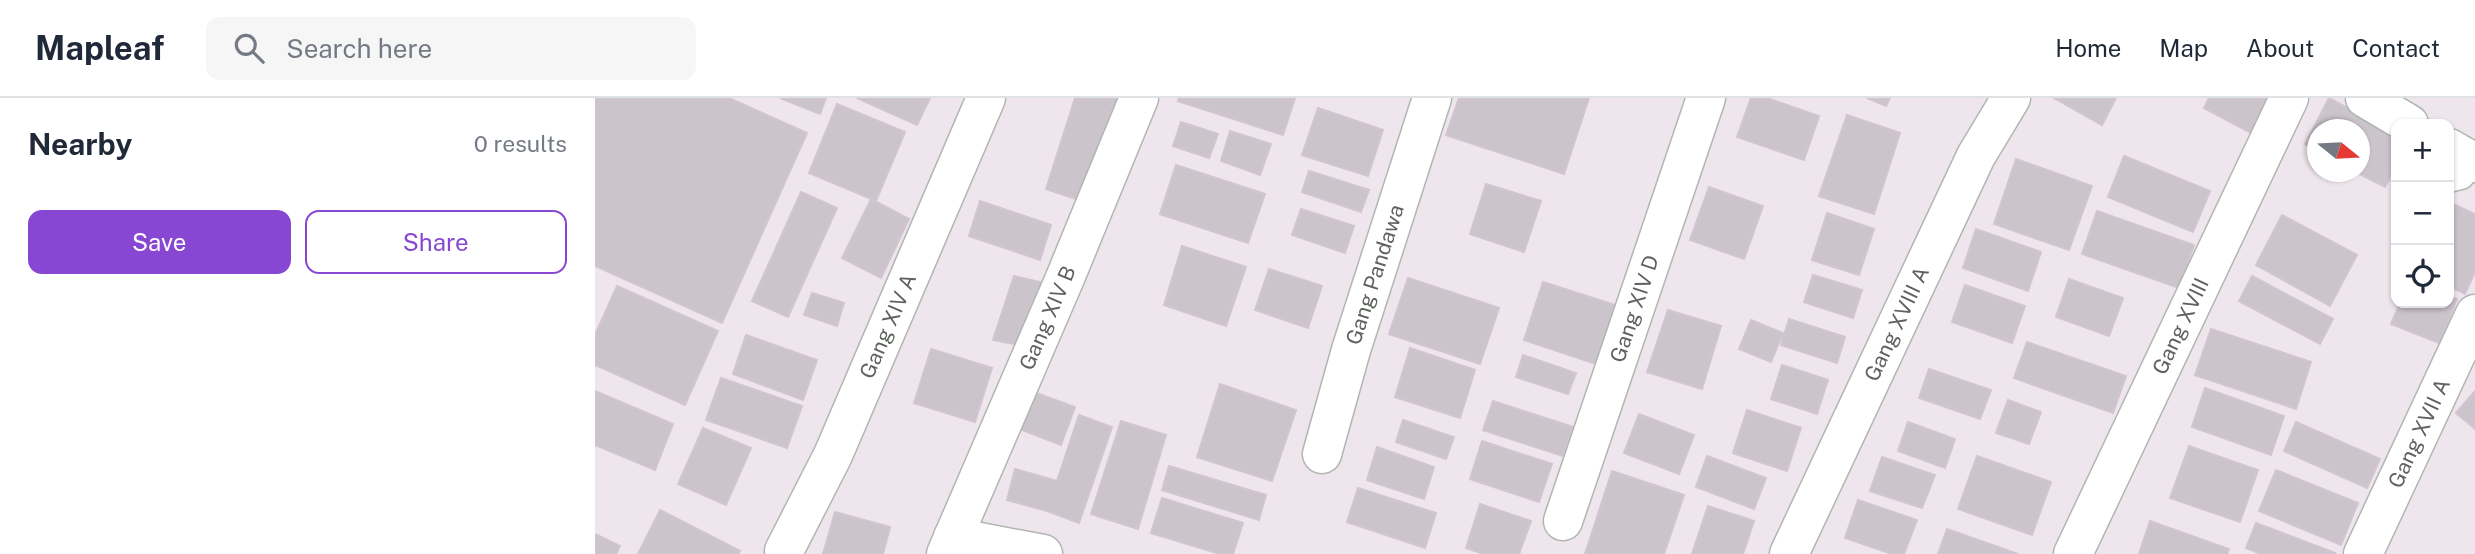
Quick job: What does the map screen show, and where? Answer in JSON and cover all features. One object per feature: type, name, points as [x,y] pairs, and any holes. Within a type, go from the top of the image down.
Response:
[{"type":"street","name":"Gang XIV A","points":[[784,551],[833,455],[986,98]]},
{"type":"street","name":"Gang XIV B","points":[[1042,554],[950,546],[1139,98]]},
{"type":"street","name":"Gang Pandawa","points":[[1322,454],[1432,98]]},
{"type":"street","name":"Gang XIV D","points":[[1563,521],[1706,98]]},
{"type":"street","name":"Gang XVIII A","points":[[1789,554],[1976,156],[2011,98]]},
{"type":"street","name":"Gang XVIII","points":[[2073,554],[2289,98]]},
{"type":"street","points":[[2365,98],[2401,119]]},
{"type":"street","name":"Gang XVII A","points":[[2363,554],[2475,314]]},
{"type":"building","points":[[595,98],[729,98],[807,133],[722,323],[595,266]]},
{"type":"building","points":[[780,98],[826,98],[820,114]]},
{"type":"building","points":[[857,98],[930,98],[917,125]]},
{"type":"building","points":[[1075,98],[1126,98],[1091,204],[1046,189]]},
{"type":"building","points":[[1179,98],[1295,98],[1283,135],[1178,101]]},
{"type":"building","points":[[1459,98],[1589,98],[1564,174],[1446,135]]},
{"type":"building","points":[[1751,98],[1767,98],[1819,116],[1804,160],[1737,137]]},
{"type":"building","points":[[1867,98],[1890,98],[1886,106]]},
{"type":"building","points":[[2054,98],[2116,98],[2102,125]]},
{"type":"building","points":[[2209,98],[2271,98],[2251,133],[2204,108]]},
{"type":"building","points":[[2329,98],[2368,119],[2318,119]]},
{"type":"building","points":[[837,104],[905,132],[876,201],[809,173]]},
{"type":"building","points":[[1318,108],[1383,130],[1368,176],[1302,155]]},
{"type":"building","points":[[1847,115],[1900,133],[1874,214],[1819,196]]},
{"type":"building","points":[[2370,120],[2391,131],[2391,176],[2385,187],[2370,179]]},
{"type":"building","points":[[1181,122],[1218,134],[1209,158],[1173,146]]},
{"type":"building","points":[[1230,131],[1271,144],[1260,175],[1221,161]]},
{"type":"building","points":[[2124,156],[2210,191],[2193,232],[2108,197]]},
{"type":"building","points":[[2016,159],[2092,186],[2069,250],[1994,224]]},
{"type":"building","points":[[1176,165],[1265,194],[1248,243],[1160,214]]},
{"type":"building","points":[[1309,171],[1369,190],[1361,212],[1302,192]]},
{"type":"building","points":[[1486,184],[1541,201],[1524,252],[1470,234]]},
{"type":"building","points":[[1709,187],[1763,206],[1744,259],[1690,240]]},
{"type":"building","points":[[801,192],[837,208],[788,317],[752,301]]},
{"type":"building","points":[[871,199],[909,219],[881,278],[842,258]]},
{"type":"building","points":[[980,201],[1051,225],[1040,260],[969,236]]},
{"type":"building","points":[[2454,204],[2475,214],[2475,272],[2465,294],[2454,288]]},
{"type":"building","points":[[1301,209],[1354,226],[1345,253],[1292,235]]},
{"type":"building","points":[[2097,211],[2194,245],[2179,288],[2082,254]]},
{"type":"building","points":[[1827,213],[1874,229],[1859,275],[1812,260]]},
{"type":"building","points":[[2282,215],[2357,255],[2330,306],[2256,265]]},
{"type":"building","points":[[1976,229],[2041,252],[2028,291],[1963,268]]},
{"type":"building","points":[[1182,246],[1246,267],[1226,326],[1164,305]]},
{"type":"building","points":[[1269,269],[1322,286],[1308,328],[1255,310]]},
{"type":"building","points":[[1813,275],[1862,290],[1853,318],[1804,302]]},
{"type":"building","points":[[1014,276],[1048,284],[1019,345],[993,340]]},
{"type":"building","points":[[2252,276],[2333,319],[2320,344],[2239,301]]},
{"type":"building","points":[[1408,278],[1499,308],[1480,364],[1389,334]]},
{"type":"building","points":[[2069,279],[2123,298],[2109,336],[2056,317]]},
{"type":"building","points":[[1543,282],[1618,306],[1599,365],[1524,340]]},
{"type":"building","points":[[1965,285],[2025,306],[2012,343],[1952,322]]},
{"type":"building","points":[[617,286],[718,331],[685,405],[595,365],[595,335]]},
{"type":"building","points":[[812,293],[844,303],[837,326],[804,315]]},
{"type":"building","points":[[2398,308],[2453,308],[2439,343],[2391,324]]},
{"type":"building","points":[[1668,310],[1721,326],[1702,389],[1647,372]]},
{"type":"building","points":[[1789,319],[1845,337],[1837,363],[1781,345]]},
{"type":"building","points":[[1751,320],[1783,333],[1771,362],[1739,349]]},
{"type":"building","points":[[2211,329],[2311,362],[2296,409],[2195,375]]},
{"type":"building","points":[[746,335],[817,360],[803,400],[733,374]]},
{"type":"building","points":[[2027,342],[2126,376],[2113,413],[2014,378]]},
{"type":"building","points":[[1410,348],[1475,370],[1460,418],[1395,397]]},
{"type":"building","points":[[931,349],[992,368],[975,422],[914,403]]},
{"type":"building","points":[[1523,355],[1576,373],[1568,394],[1516,377]]},
{"type":"building","points":[[1782,365],[1828,380],[1817,414],[1771,399]]},
{"type":"building","points":[[1929,369],[1991,390],[1980,419],[1919,398]]},
{"type":"building","points":[[721,378],[802,406],[787,448],[706,420]]},
{"type":"building","points":[[1220,384],[1296,410],[1272,481],[1197,457]]},
{"type":"building","points":[[2205,388],[2284,416],[2271,455],[2192,427]]},
{"type":"building","points":[[1028,390],[1075,407],[1061,445],[1014,427]]},
{"type":"building","points":[[595,391],[673,424],[655,470],[595,445]]},
{"type":"building","points":[[2475,391],[2475,429],[2456,413]]},
{"type":"building","points":[[2008,400],[2041,412],[2029,444],[1996,433]]},
{"type":"building","points":[[1493,401],[1573,427],[1563,456],[1483,430]]},
{"type":"building","points":[[1747,410],[1801,428],[1787,471],[1733,453]]},
{"type":"building","points":[[1639,414],[1694,435],[1679,474],[1624,453]]},
{"type":"building","points":[[1079,415],[1112,427],[1079,523],[1007,500],[1015,469],[1057,481]]},
{"type":"building","points":[[1403,420],[1454,437],[1446,459],[1396,442]]},
{"type":"building","points":[[1121,421],[1166,435],[1138,529],[1091,514]]},
{"type":"building","points":[[1908,422],[1955,439],[1945,468],[1898,451]]},
{"type":"building","points":[[2296,422],[2380,459],[2367,488],[2284,451]]},
{"type":"building","points":[[703,428],[751,448],[726,505],[678,484]]},
{"type":"building","points":[[1482,441],[1552,464],[1539,502],[1470,479]]},
{"type":"building","points":[[2189,446],[2258,470],[2240,522],[2170,498]]},
{"type":"building","points":[[1377,447],[1434,467],[1424,499],[1367,480]]},
{"type":"building","points":[[1707,456],[1766,478],[1754,509],[1696,487]]},
{"type":"building","points":[[1977,456],[2051,482],[2032,535],[1958,509]]},
{"type":"building","points":[[1882,457],[1935,475],[1922,508],[1870,491]]},
{"type":"building","points":[[1169,466],[1266,495],[1259,520],[1162,490]]},
{"type":"building","points":[[2276,470],[2358,503],[2341,545],[2259,511]]},
{"type":"building","points":[[1612,471],[1684,495],[1664,554],[1585,554]]},
{"type":"building","points":[[1358,488],[1436,513],[1425,548],[1347,522]]},
{"type":"building","points":[[1162,498],[1243,523],[1233,554],[1220,554],[1151,533]]},
{"type":"building","points":[[1858,500],[1917,520],[1904,554],[1892,554],[1845,538]]},
{"type":"building","points":[[1480,504],[1531,521],[1519,554],[1484,554],[1466,548]]},
{"type":"building","points":[[1708,506],[1754,521],[1743,554],[1692,554]]},
{"type":"building","points":[[660,510],[740,551],[738,554],[638,554]]},
{"type":"building","points":[[835,512],[890,527],[883,554],[823,554]]},
{"type":"building","points":[[2150,521],[2229,549],[2227,554],[2139,554]]},
{"type":"building","points":[[2256,523],[2335,553],[2261,554],[2246,548]]},
{"type":"building","points":[[1947,529],[2018,554],[1938,554]]},
{"type":"building","points":[[595,534],[620,546],[616,554],[595,554]]}]
